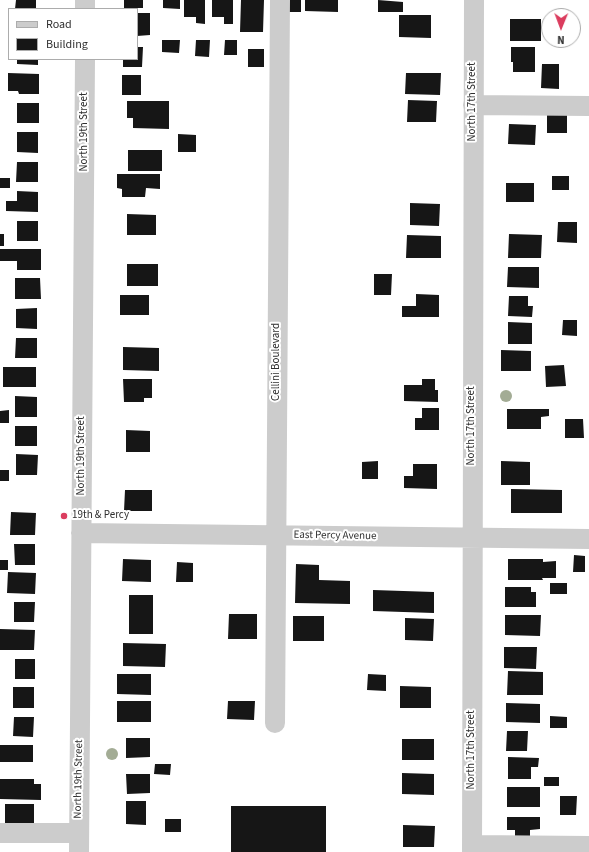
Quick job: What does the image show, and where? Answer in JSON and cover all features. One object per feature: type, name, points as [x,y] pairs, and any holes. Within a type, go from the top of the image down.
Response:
[{"type":"street","name":"Cellini Boulevard","points":[[275,723],[280,0]]},
{"type":"street","name":"North 17th Street","points":[[472,849],[474,0]]},
{"type":"street","name":"North 19th Street","points":[[79,843],[85,60]]},
{"type":"street","points":[[473,105],[589,106]]},
{"type":"street","name":"East Percy Avenue","points":[[81,533],[589,539]]},
{"type":"street","points":[[0,833],[79,843]]},
{"type":"street","points":[[472,849],[589,846]]},
{"type":"building","points":[[16,0],[36,0],[36,8],[15,8]]},
{"type":"building","points":[[124,0],[143,0],[143,8],[124,8]]},
{"type":"building","points":[[163,0],[180,0],[180,9],[163,8]]},
{"type":"building","points":[[184,0],[205,0],[205,24],[196,23],[196,17],[184,17]]},
{"type":"building","points":[[212,0],[233,0],[233,24],[224,24],[224,17],[212,17]]},
{"type":"building","points":[[241,0],[264,0],[263,32],[240,32]]},
{"type":"building","points":[[289,0],[301,0],[301,12],[289,12]]},
{"type":"building","points":[[305,0],[338,0],[338,12],[305,11]]},
{"type":"building","points":[[378,0],[403,2],[403,12],[378,12]]},
{"type":"building","points":[[138,13],[150,13],[150,35],[138,36]]},
{"type":"building","points":[[399,15],[431,15],[431,38],[399,37]]},
{"type":"building","points":[[510,19],[541,19],[541,41],[510,41]]},
{"type":"building","points":[[162,40],[180,40],[179,53],[162,52]]},
{"type":"building","points":[[196,40],[210,40],[209,57],[195,56]]},
{"type":"building","points":[[225,40],[237,40],[237,55],[224,55]]},
{"type":"building","points":[[138,47],[143,47],[142,67],[123,67],[123,60],[138,60]]},
{"type":"building","points":[[511,47],[535,47],[535,72],[513,72]]},
{"type":"building","points":[[248,49],[264,49],[264,67],[248,67]]},
{"type":"building","points":[[17,60],[38,60],[38,65],[17,64]]},
{"type":"building","points":[[542,64],[559,64],[559,89],[541,88]]},
{"type":"building","points":[[8,73],[39,74],[39,94],[19,94],[18,91],[8,91]]},
{"type":"building","points":[[406,73],[441,73],[440,95],[405,94]]},
{"type":"building","points":[[122,75],[141,75],[141,95],[122,95]]},
{"type":"building","points":[[408,100],[437,101],[436,122],[407,122]]},
{"type":"building","points":[[127,101],[169,101],[169,129],[133,128],[133,118],[127,118]]},
{"type":"building","points":[[17,103],[39,103],[39,123],[17,123]]},
{"type":"building","points":[[547,114],[567,114],[567,133],[547,133]]},
{"type":"building","points":[[509,124],[536,125],[535,145],[508,144]]},
{"type":"building","points":[[17,132],[38,132],[38,153],[17,152]]},
{"type":"building","points":[[178,134],[196,135],[196,152],[178,152]]},
{"type":"building","points":[[128,150],[162,150],[162,171],[128,171]]},
{"type":"building","points":[[17,162],[38,162],[38,182],[16,182]]},
{"type":"building","points":[[117,174],[160,174],[160,189],[146,188],[145,197],[122,197],[122,189],[117,188]]},
{"type":"building","points":[[552,176],[569,176],[569,190],[552,190]]},
{"type":"building","points":[[0,178],[10,178],[10,188],[0,188]]},
{"type":"building","points":[[506,183],[534,183],[534,202],[506,202]]},
{"type":"building","points":[[17,191],[38,192],[38,212],[6,211],[6,201],[17,201]]},
{"type":"building","points":[[410,203],[440,204],[439,226],[410,225]]},
{"type":"building","points":[[127,214],[156,215],[156,235],[127,235]]},
{"type":"building","points":[[17,221],[38,221],[38,241],[17,241]]},
{"type":"building","points":[[558,222],[577,222],[577,243],[557,242]]},
{"type":"building","points":[[0,234],[4,234],[4,246],[0,246]]},
{"type":"building","points":[[509,234],[542,235],[541,258],[508,258]]},
{"type":"building","points":[[407,235],[441,236],[441,258],[406,258]]},
{"type":"building","points":[[0,249],[41,249],[41,270],[17,270],[17,261],[0,261]]},
{"type":"building","points":[[127,264],[158,264],[158,286],[127,286]]},
{"type":"building","points":[[508,267],[539,267],[539,288],[507,287]]},
{"type":"building","points":[[374,274],[392,274],[391,295],[374,295]]},
{"type":"building","points":[[15,278],[40,278],[41,299],[15,299]]},
{"type":"building","points":[[416,294],[439,295],[439,317],[402,317],[402,306],[416,306]]},
{"type":"building","points":[[120,295],[149,295],[149,315],[120,315]]},
{"type":"building","points":[[509,296],[528,296],[528,306],[533,306],[532,317],[508,316]]},
{"type":"building","points":[[37,308],[37,329],[16,328],[16,309]]},
{"type":"building","points":[[563,320],[577,320],[577,336],[562,335]]},
{"type":"building","points":[[508,322],[532,323],[532,344],[508,344]]},
{"type":"building","points":[[16,338],[37,338],[37,358],[15,358]]},
{"type":"building","points":[[123,347],[159,348],[159,371],[123,370]]},
{"type":"building","points":[[501,350],[531,351],[531,371],[501,371]]},
{"type":"building","points":[[564,365],[566,386],[546,387],[545,366]]},
{"type":"building","points":[[3,367],[36,367],[36,387],[3,387]]},
{"type":"building","points":[[123,379],[152,379],[152,398],[144,398],[144,402],[124,402]]},
{"type":"building","points":[[422,379],[435,379],[435,390],[438,390],[438,402],[404,401],[404,385],[422,385]]},
{"type":"building","points":[[15,396],[37,397],[37,417],[15,417]]},
{"type":"building","points":[[422,408],[439,408],[439,430],[415,430],[415,418],[422,418]]},
{"type":"building","points":[[507,409],[549,409],[549,416],[541,417],[541,429],[507,429]]},
{"type":"building","points":[[9,410],[9,423],[0,423],[0,411]]},
{"type":"building","points":[[565,419],[583,419],[584,438],[565,438]]},
{"type":"building","points":[[15,426],[37,426],[37,446],[15,446]]},
{"type":"building","points":[[126,430],[150,431],[150,452],[126,452]]},
{"type":"building","points":[[16,454],[38,455],[37,475],[16,475]]},
{"type":"building","points":[[378,461],[378,479],[362,479],[362,462]]},
{"type":"building","points":[[501,461],[530,462],[530,485],[501,485]]},
{"type":"building","points":[[413,464],[437,464],[437,489],[404,488],[404,476],[413,476]]},
{"type":"building","points":[[0,470],[9,470],[9,481],[0,481]]},
{"type":"building","points":[[511,489],[562,490],[562,513],[511,513]]},
{"type":"building","points":[[125,490],[152,490],[152,511],[124,511]]},
{"type":"building","points":[[11,512],[36,513],[35,535],[10,535]]},
{"type":"building","points":[[14,544],[35,544],[35,565],[15,565]]},
{"type":"building","points":[[574,555],[585,556],[585,572],[573,572]]},
{"type":"building","points":[[123,559],[151,560],[151,582],[122,581]]},
{"type":"building","points":[[508,559],[543,559],[543,562],[556,561],[556,578],[542,578],[543,580],[508,580]]},
{"type":"building","points":[[0,560],[8,560],[8,570],[0,570]]},
{"type":"building","points":[[177,562],[193,563],[193,582],[176,582]]},
{"type":"building","points":[[296,564],[319,565],[319,580],[350,581],[350,604],[295,603]]},
{"type":"building","points":[[8,572],[36,573],[35,594],[7,593]]},
{"type":"building","points":[[550,583],[567,583],[567,594],[550,594]]},
{"type":"building","points":[[505,587],[531,587],[531,592],[536,592],[536,607],[505,607]]},
{"type":"building","points":[[373,590],[434,592],[434,613],[373,611]]},
{"type":"building","points":[[129,595],[153,595],[153,634],[129,634]]},
{"type":"building","points":[[14,602],[35,602],[34,622],[14,622]]},
{"type":"building","points":[[229,614],[257,614],[257,639],[228,639]]},
{"type":"building","points":[[505,615],[541,615],[540,636],[505,635]]},
{"type":"building","points":[[293,616],[324,616],[324,641],[293,641]]},
{"type":"building","points":[[405,618],[434,619],[433,641],[405,640]]},
{"type":"building","points":[[0,629],[35,630],[34,650],[0,650]]},
{"type":"building","points":[[123,643],[166,644],[165,667],[123,666]]},
{"type":"building","points":[[504,647],[537,647],[536,669],[504,668]]},
{"type":"building","points":[[15,659],[35,659],[35,679],[15,679]]},
{"type":"building","points":[[508,671],[543,672],[543,695],[507,695]]},
{"type":"building","points":[[117,674],[151,674],[151,695],[117,694]]},
{"type":"building","points":[[368,674],[386,675],[386,691],[367,690]]},
{"type":"building","points":[[400,686],[431,687],[431,708],[400,708]]},
{"type":"building","points":[[13,687],[34,687],[34,708],[13,708]]},
{"type":"building","points":[[117,701],[151,701],[151,722],[117,722]]},
{"type":"building","points":[[228,701],[255,701],[254,720],[227,719]]},
{"type":"building","points":[[506,703],[540,704],[540,723],[506,722]]},
{"type":"building","points":[[550,716],[567,717],[567,728],[550,728]]},
{"type":"building","points":[[14,717],[34,717],[33,737],[13,736]]},
{"type":"building","points":[[507,731],[528,731],[527,751],[506,751]]},
{"type":"building","points":[[126,738],[150,738],[150,757],[126,758]]},
{"type":"building","points":[[402,739],[434,739],[434,760],[402,760]]},
{"type":"building","points":[[0,745],[33,745],[33,762],[0,762]]},
{"type":"building","points":[[508,757],[539,758],[538,767],[531,767],[531,779],[508,779]]},
{"type":"building","points":[[155,764],[171,764],[170,775],[154,774]]},
{"type":"building","points":[[402,773],[434,774],[434,795],[402,794]]},
{"type":"building","points":[[126,774],[150,774],[150,793],[127,794]]},
{"type":"building","points":[[544,777],[559,777],[559,786],[544,786]]},
{"type":"building","points":[[0,779],[34,779],[34,784],[41,784],[41,800],[0,799]]},
{"type":"building","points":[[507,787],[540,787],[540,807],[507,807]]},
{"type":"building","points":[[560,796],[577,796],[576,815],[560,815]]},
{"type":"building","points":[[126,801],[146,801],[146,825],[126,824]]},
{"type":"building","points":[[5,804],[34,804],[34,825],[5,825]]},
{"type":"building","points":[[231,806],[326,806],[326,852],[231,852]]},
{"type":"building","points":[[507,817],[540,817],[540,829],[530,830],[530,840],[515,840],[515,830],[507,830]]},
{"type":"building","points":[[165,819],[181,819],[181,832],[165,832]]},
{"type":"building","points":[[403,825],[435,826],[434,847],[403,847]]},
{"type":"place","name":"19th & Percy","points":[[64,516]]}]
